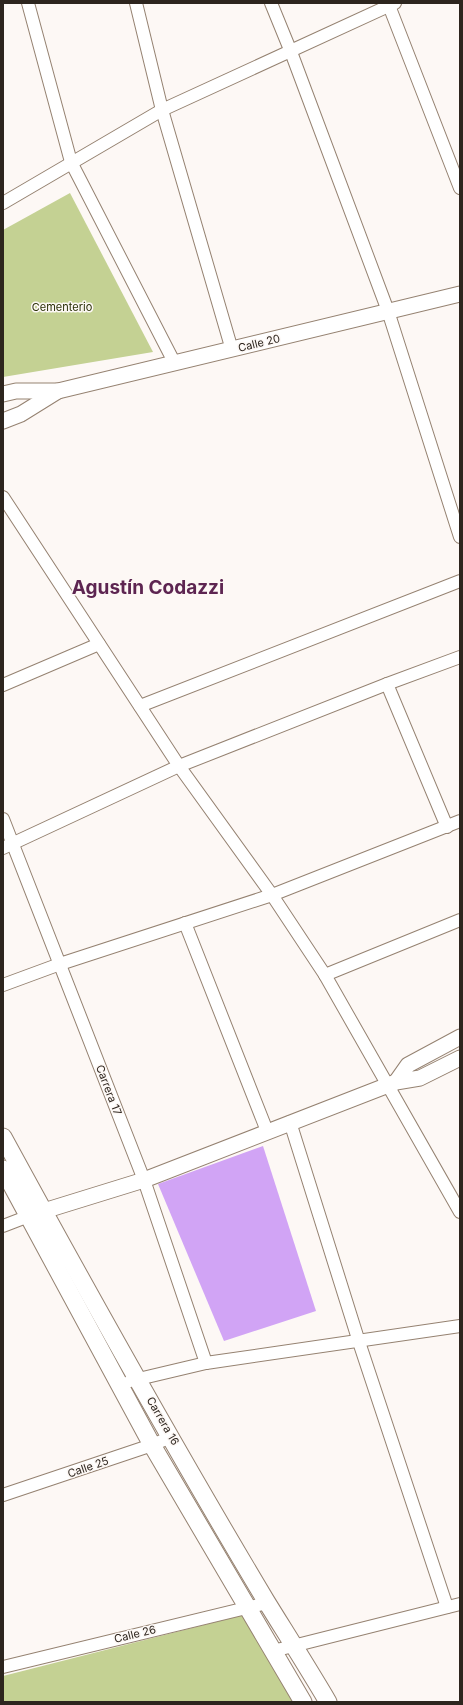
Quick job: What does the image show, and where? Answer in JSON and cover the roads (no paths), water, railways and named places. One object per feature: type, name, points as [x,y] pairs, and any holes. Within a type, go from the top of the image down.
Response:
[{"type":"main road","name":"Carrera 16","points":[[3,1137],[36,1213],[119,1384],[152,1445],[303,1702]]},
{"type":"main road","name":"Carrera 16","points":[[3,1169],[36,1213],[138,1379],[267,1603],[295,1646],[328,1702]]},
{"type":"street","points":[[28,3],[71,162],[174,362]]},
{"type":"street","points":[[136,3],[162,110],[232,350]]},
{"type":"street","points":[[271,3],[291,52],[388,311],[460,537]]},
{"type":"street","points":[[3,203],[162,110],[291,52],[391,4],[460,188]]},
{"type":"street","name":"Calle 20","points":[[3,394],[16,391],[58,391],[460,294]]},
{"type":"street","name":"Calle 20","points":[[3,421],[21,414],[58,391]]},
{"type":"street","points":[[3,496],[179,766],[272,895],[325,975],[391,1084],[460,1212]]},
{"type":"street","points":[[140,706],[460,581]]},
{"type":"street","points":[[3,685],[99,644]]},
{"type":"street","points":[[8,846],[179,766],[387,684],[460,658]]},
{"type":"street","points":[[387,684],[447,827]]},
{"type":"street","name":"Carrera 17","points":[[3,819],[8,846],[60,964],[144,1180],[206,1363]]},
{"type":"street","points":[[3,985],[60,964],[272,895],[460,821]]},
{"type":"street","points":[[325,975],[460,920]]},
{"type":"street","points":[[184,923],[267,1131]]},
{"type":"street","points":[[391,1084],[408,1065],[460,1037]]},
{"type":"street","points":[[3,1226],[36,1213],[144,1180],[391,1084],[420,1078],[460,1058]]},
{"type":"street","points":[[290,1122],[359,1342],[447,1607]]},
{"type":"street","points":[[119,1384],[206,1363],[359,1342],[460,1326]]},
{"type":"street","name":"Calle 25","points":[[3,1496],[172,1437]]},
{"type":"street","name":"Calle 26","points":[[3,1667],[267,1603]]},
{"type":"street","points":[[273,1651],[460,1604]]},
{"type":"district","name":"Agustín Codazzi","points":[[148,587]]},
{"type":"park label","name":"Cementerio","points":[[62,307]]}]
